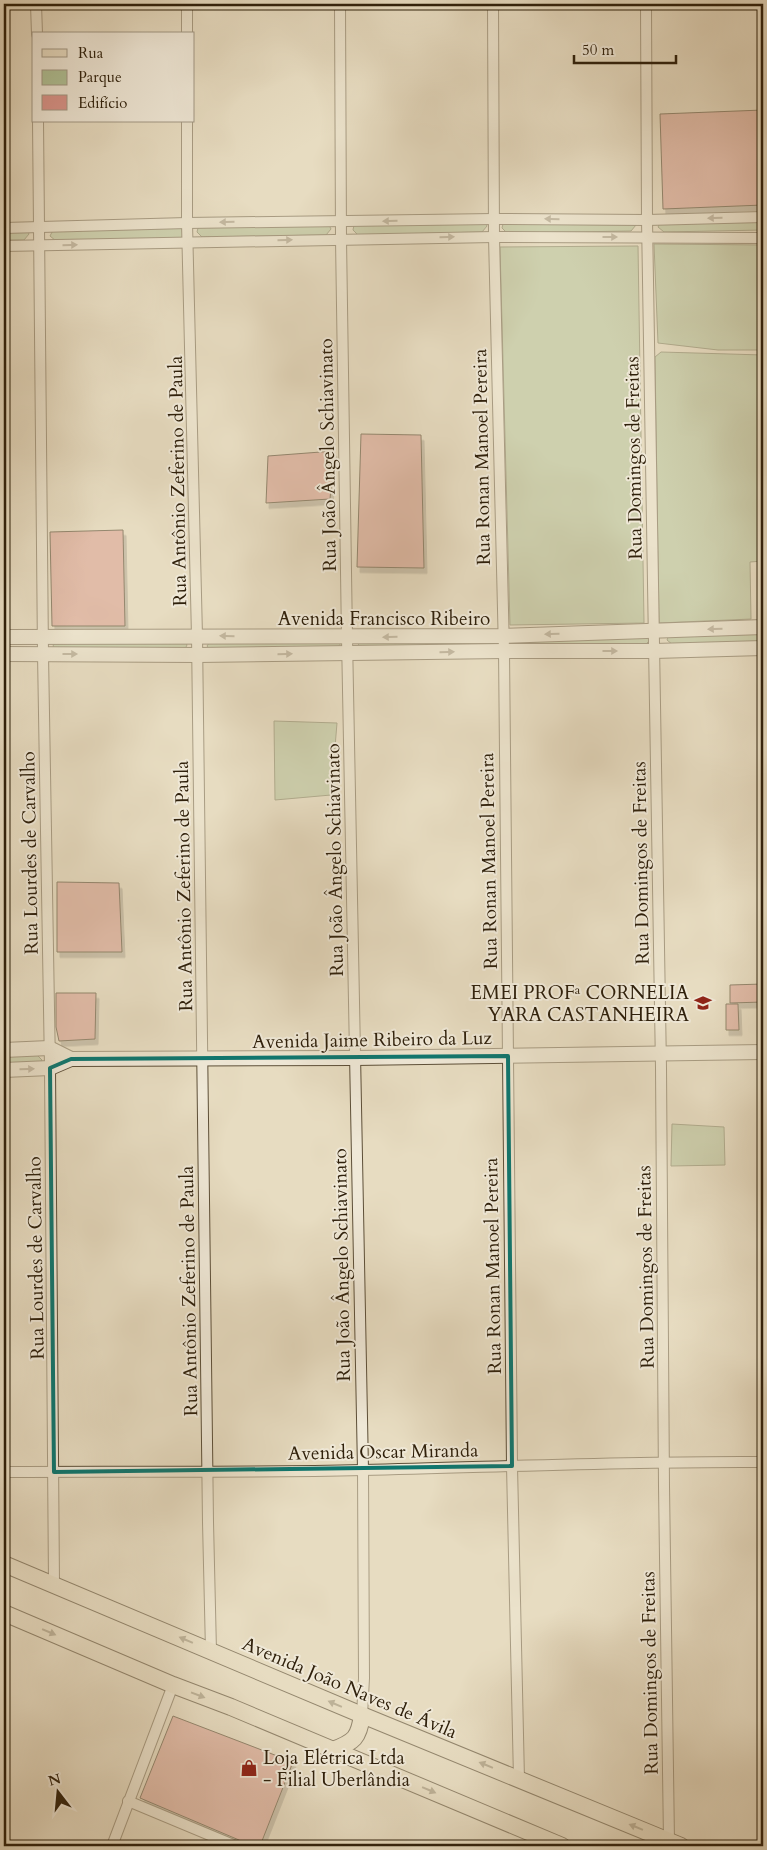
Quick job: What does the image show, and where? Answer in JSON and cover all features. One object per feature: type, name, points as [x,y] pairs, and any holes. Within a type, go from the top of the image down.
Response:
[{"type":"main road","name":"Avenida João Naves de Ávila","points":[[4,1564],[675,1844]]},
{"type":"main road","points":[[4,1613],[562,1846]]},
{"type":"main road","points":[[333,1750],[348,1745],[353,1741],[361,1729],[362,1715]]},
{"type":"street","points":[[36,4],[37,32]]},
{"type":"street","points":[[186,4],[187,32]]},
{"type":"street","name":"Rua João Ângelo Schiavinato","points":[[340,4],[341,239],[347,638],[363,1470],[364,1678],[362,1715]]},
{"type":"street","name":"Rua Ronan Manoel Pereira","points":[[493,4],[494,237],[504,651],[512,1466],[519,1779]]},
{"type":"street","name":"Rua Domingos de Freitas","points":[[646,4],[647,220],[665,1461],[675,1844]]},
{"type":"street","name":"Rua Lourdes de Carvalho","points":[[38,122],[43,654],[50,1068],[54,1585]]},
{"type":"street","name":"Rua Antônio Zeferino de Paula","points":[[187,122],[187,223],[198,636],[211,1650]]},
{"type":"street","points":[[4,228],[187,223],[494,219],[647,220],[763,217]]},
{"type":"street","points":[[4,246],[494,237],[763,238]]},
{"type":"street","name":"Avenida Francisco Ribeiro","points":[[4,638],[43,636],[347,638],[503,636],[763,626]]},
{"type":"street","points":[[738,628],[739,648]]},
{"type":"street","name":"Avenida Francisco Ribeiro","points":[[4,654],[348,654],[763,648]]},
{"type":"street","name":"Avenida Jaime Ribeiro da Luz","points":[[4,1050],[49,1048],[71,1059]]},
{"type":"street","name":"Avenida Jaime Ribeiro da Luz","points":[[4,1070],[50,1068],[71,1059],[355,1058],[763,1052]]},
{"type":"street","name":"Avenida Oscar Miranda","points":[[4,1472],[363,1470],[665,1461],[763,1462]]},
{"type":"street","points":[[112,1846],[173,1685]]},
{"type":"street","points":[[128,1801],[236,1846]]},
{"type":"highlighted area","points":[[508,1056],[512,1466],[54,1472],[50,1068],[71,1059]]},
{"type":"green space","points":[[763,218],[763,230],[664,232],[658,227],[660,223]]},
{"type":"green space","points":[[485,222],[487,226],[482,232],[358,235],[353,230],[354,225]]},
{"type":"green space","points":[[503,224],[636,225],[631,231],[507,233],[502,228]]},
{"type":"green space","points":[[329,225],[331,229],[326,235],[202,237],[197,232],[198,228],[202,226]]},
{"type":"green space","points":[[179,227],[182,229],[183,236],[179,239],[56,241],[50,236],[55,230]]},
{"type":"green space","points":[[4,229],[27,230],[29,234],[24,240],[4,240]]},
{"type":"green space","points":[[654,244],[763,245],[763,350],[718,350],[658,343]]},
{"type":"green space","points":[[638,246],[644,623],[510,625],[500,247]]},
{"type":"green space","points":[[661,352],[763,355],[763,561],[750,562],[751,619],[659,623],[655,357]]},
{"type":"green space","points":[[763,631],[763,643],[673,645],[667,640],[669,635]]},
{"type":"green space","points":[[648,635],[650,640],[645,645],[518,646],[516,643]]},
{"type":"green space","points":[[360,639],[493,642],[491,646],[361,647],[358,644]]},
{"type":"green space","points":[[185,641],[187,645],[185,649],[55,650],[53,646],[55,642]]},
{"type":"green space","points":[[342,642],[337,648],[210,650],[207,646],[209,643]]},
{"type":"green space","points":[[274,721],[337,723],[331,795],[275,800]]},
{"type":"green space","points":[[4,1054],[36,1054],[42,1060],[40,1064],[4,1066]]},
{"type":"green space","points":[[672,1124],[724,1127],[725,1165],[671,1166]]},
{"type":"building","points":[[763,110],[763,205],[663,209],[660,114]]},
{"type":"building","points":[[361,434],[421,435],[424,568],[357,567]]},
{"type":"building","points":[[334,451],[330,499],[266,503],[268,456]]},
{"type":"building","points":[[123,530],[125,626],[52,626],[50,532]]},
{"type":"building","points":[[57,882],[119,883],[122,952],[57,952]]},
{"type":"building","points":[[763,984],[763,1002],[730,1003],[730,985]]},
{"type":"building","points":[[56,993],[96,993],[95,1039],[59,1041],[56,1027]]},
{"type":"building","points":[[726,1004],[738,1004],[739,1030],[726,1030]]},
{"type":"building","points":[[173,1716],[293,1762],[260,1846],[249,1846],[140,1798]]},
{"type":"place","name":"EMEI PROFª CORNELIA YARA CASTANHEIRA","points":[[703,1003]]},
{"type":"place","name":"Loja Elétrica Ltda - Filial Uberlândia","points":[[249,1768]]}]
